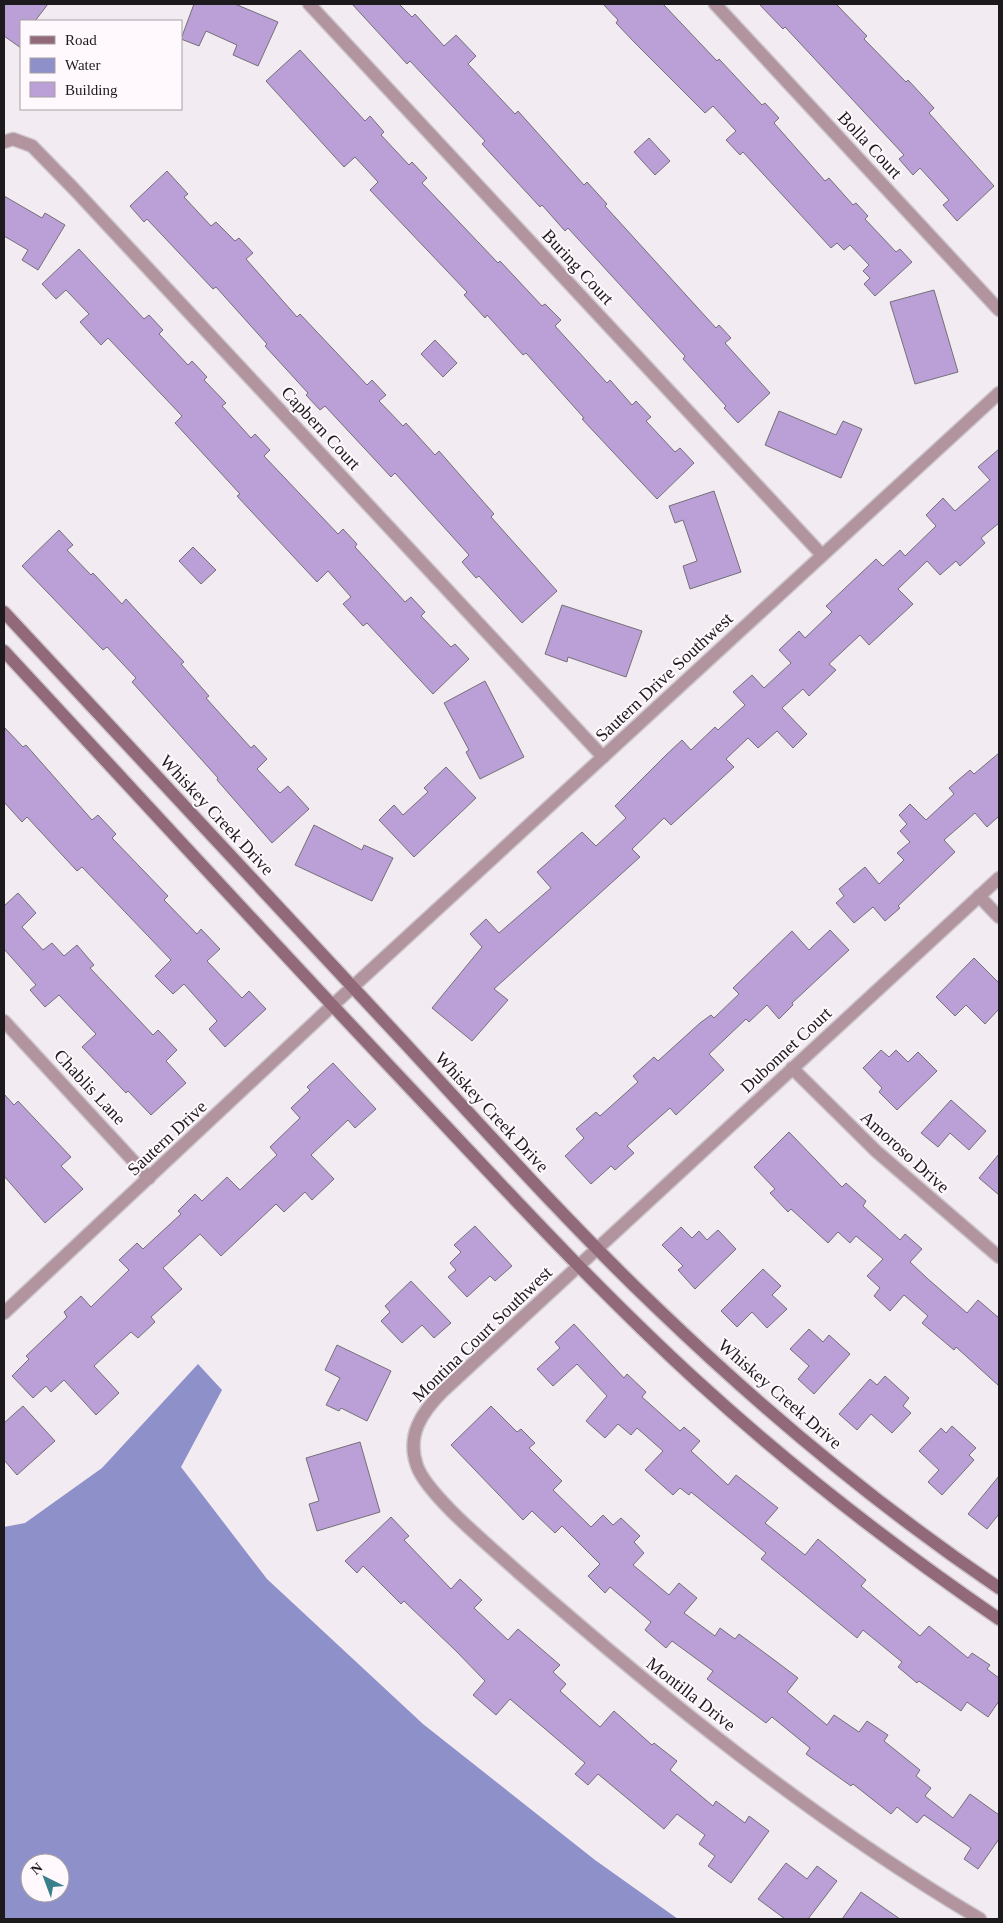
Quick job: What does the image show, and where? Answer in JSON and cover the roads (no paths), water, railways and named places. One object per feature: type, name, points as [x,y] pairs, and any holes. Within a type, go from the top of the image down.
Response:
[{"type":"street","name":"Buring Court","points":[[309,4],[822,555]]},
{"type":"street","name":"Bolla Court","points":[[715,4],[999,310]]},
{"type":"street","name":"Capbern Court","points":[[4,142],[13,139],[32,146],[74,189],[603,756]]},
{"type":"street","name":"Sautern Drive Southwest","points":[[353,987],[999,392]]},
{"type":"street","name":"Whiskey Creek Drive","points":[[4,612],[598,1248],[679,1328],[809,1443],[894,1511],[999,1588]]},
{"type":"street","points":[[4,651],[578,1266],[698,1382],[771,1446],[920,1563],[999,1619]]},
{"type":"street","name":"Dubonnet Court","points":[[598,1248],[999,878]]},
{"type":"street","points":[[979,896],[999,917]]},
{"type":"street","name":"Sautern Drive","points":[[4,1313],[353,987]]},
{"type":"street","name":"Chablis Lane","points":[[4,1021],[149,1178]]},
{"type":"street","name":"Amoroso Drive","points":[[792,1068],[876,1151],[999,1257]]},
{"type":"street","name":"Montina Court Southwest","points":[[415,1457],[413,1446],[417,1424],[428,1406],[598,1248]]},
{"type":"street","name":"Montilla Drive","points":[[415,1457],[418,1467],[430,1487],[457,1514],[590,1635],[679,1708],[846,1832],[980,1919]]},
{"type":"water","points":[[198,1364],[222,1390],[181,1467],[267,1579],[423,1724],[595,1860],[678,1919],[4,1919],[4,1527],[25,1523],[102,1468]]}]
